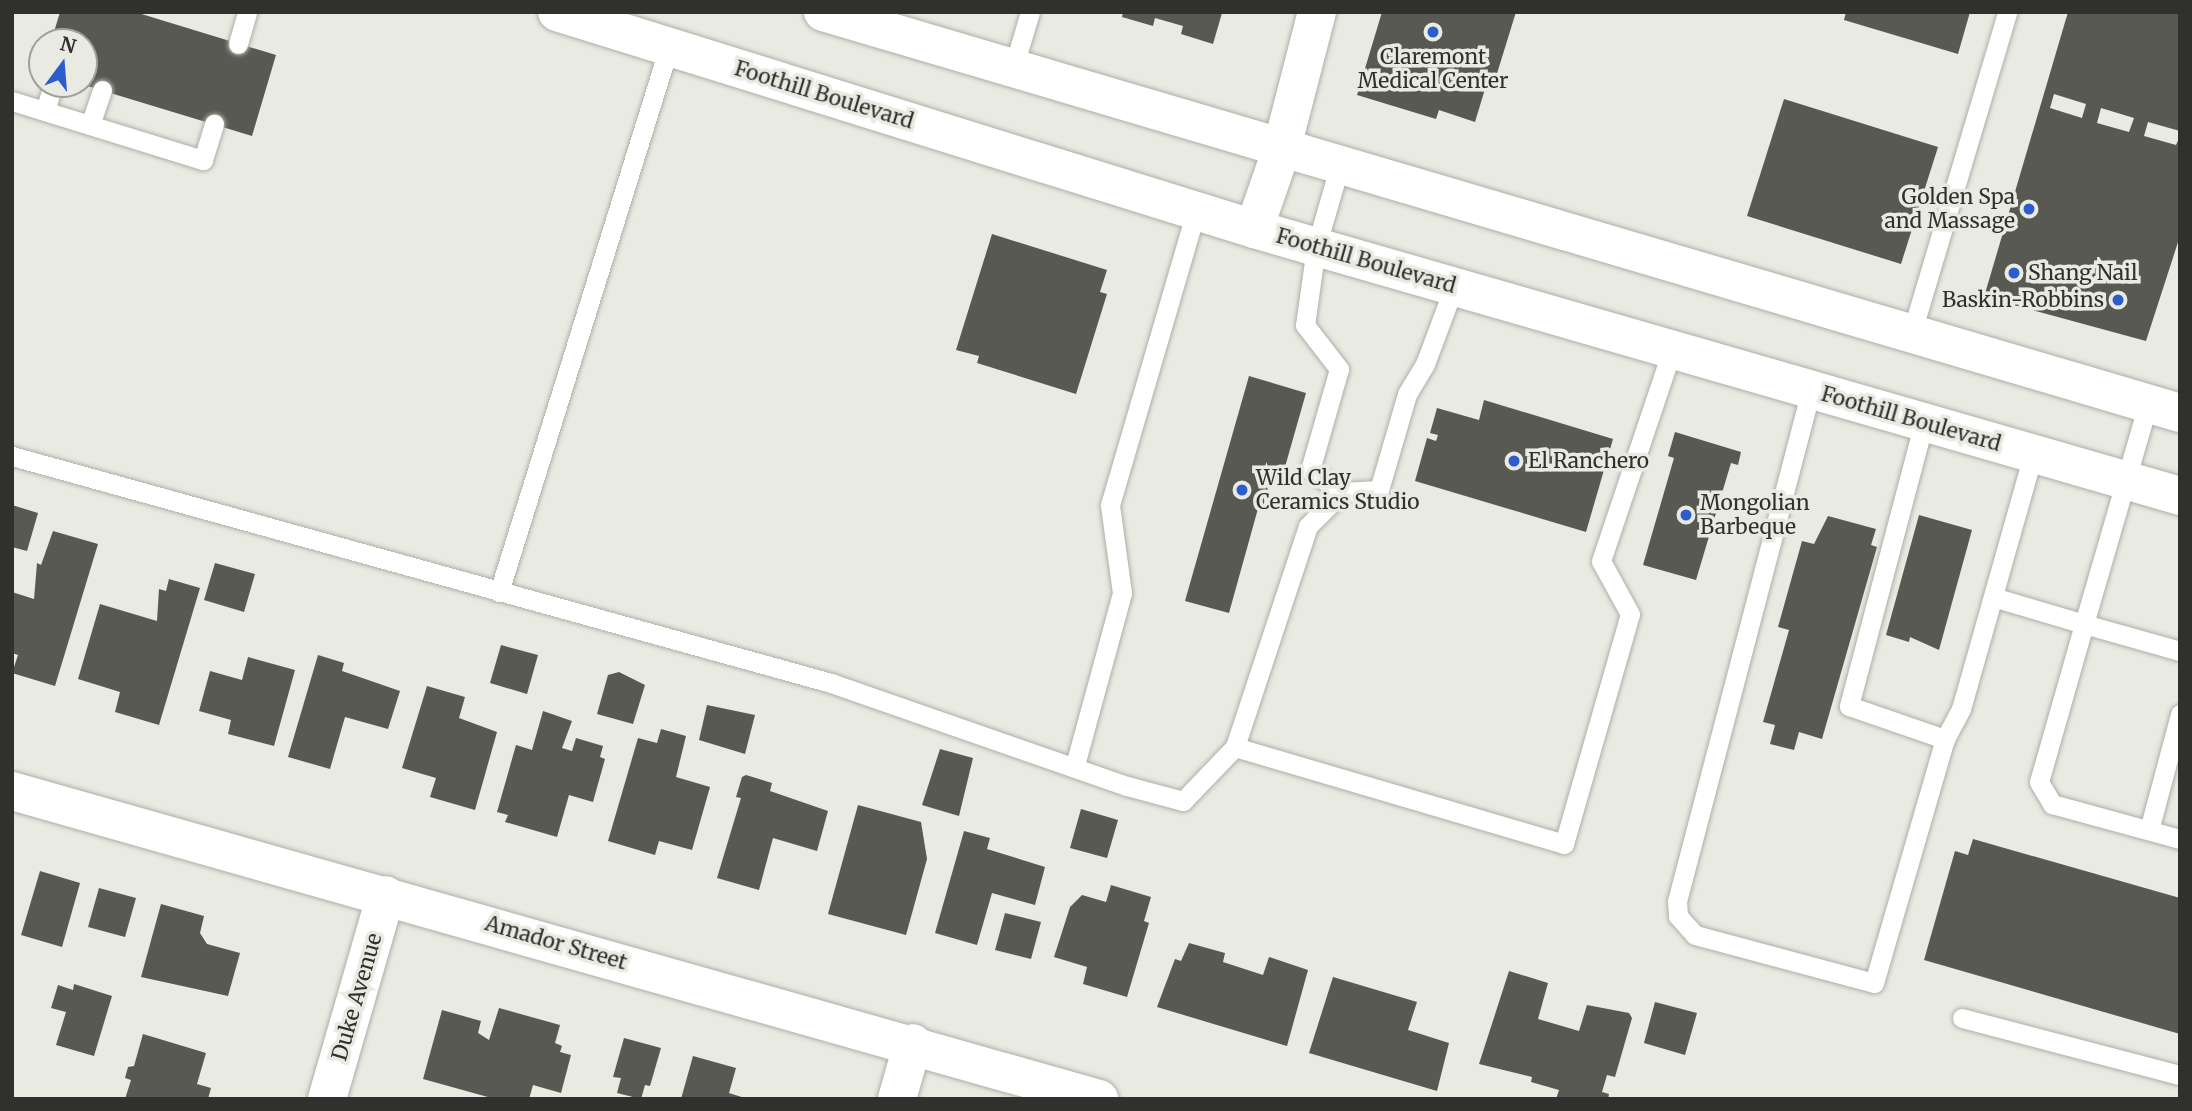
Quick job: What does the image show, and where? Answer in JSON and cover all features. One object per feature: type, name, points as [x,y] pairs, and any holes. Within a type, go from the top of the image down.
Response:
[{"type":"main road","name":"Foothill Boulevard","points":[[557,12],[1254,229],[2180,496]]},
{"type":"main road","points":[[823,12],[1281,151],[2164,409]]},
{"type":"main road","points":[[1254,229],[1281,151],[1317,12]]},
{"type":"main road","name":"Amador Street","points":[[12,791],[913,1044],[1099,1099]]},
{"type":"main road","name":"Duke Avenue","points":[[327,1099],[386,895]]},
{"type":"main road","points":[[897,1099],[913,1044]]},
{"type":"lane","points":[[1013,69],[1030,12]]},
{"type":"lane","points":[[1911,335],[2007,12]]},
{"type":"lane","points":[[238,44],[244,13]]},
{"type":"lane","points":[[499,592],[669,47]]},
{"type":"lane","points":[[90,125],[102,90]]},
{"type":"lane","points":[[45,111],[49,98]]},
{"type":"lane","points":[[12,101],[203,160],[214,124]]},
{"type":"lane","points":[[1339,167],[1316,247],[1305,325],[1339,369],[1310,470],[1342,492],[1379,490],[1407,394],[1425,364],[1454,287]]},
{"type":"lane","points":[[1075,765],[1122,593],[1110,505],[1196,211]]},
{"type":"lane","points":[[1235,747],[1564,844],[1630,614],[1601,561],[1672,349]]},
{"type":"lane","points":[[1811,390],[1677,901],[1678,916],[1695,935],[1874,983],[1945,740],[1961,709],[2033,454]]},
{"type":"lane","points":[[2164,409],[2125,481],[2040,770],[2043,794],[2052,804],[2180,839]]},
{"type":"lane","points":[[1924,422],[1849,706],[1945,740]]},
{"type":"lane","points":[[12,456],[831,683],[1075,765],[1127,786],[1183,801],[1235,747],[1307,526],[1342,492]]},
{"type":"lane","points":[[1993,597],[2180,651]]},
{"type":"lane","points":[[2149,831],[2180,714]]},
{"type":"lane","points":[[1962,1018],[2180,1075]]},
{"type":"building","points":[[60,12],[135,12],[276,55],[252,136],[98,89],[98,28],[55,28]]},
{"type":"building","points":[[1123,12],[1222,13],[1213,44],[1181,34],[1183,26],[1155,18],[1153,26],[1122,17]]},
{"type":"building","points":[[1382,12],[1516,12],[1495,80],[1488,79],[1475,122],[1439,110],[1436,119],[1357,95]]},
{"type":"building","points":[[1846,12],[1970,12],[1958,54],[1844,20]]},
{"type":"building","points":[[2068,12],[2180,12],[2180,131],[2148,122],[2144,136],[2176,145],[2180,136],[2180,236],[2146,341],[1984,297]],"holes":[[[2054,94],[2086,104],[2082,118],[2050,108]],[[2101,108],[2134,118],[2129,132],[2097,123]]]},
{"type":"building","points":[[1784,99],[1938,147],[1901,264],[1747,216]]},
{"type":"building","points":[[992,234],[1107,270],[1100,292],[1107,294],[1076,394],[977,363],[979,356],[956,350]]},
{"type":"building","name":"Wild Clay Ceramics Studio","points":[[1249,376],[1306,393],[1283,474],[1273,472],[1263,506],[1259,505],[1229,613],[1185,601]]},
{"type":"building","name":"El Ranchero","points":[[1484,400],[1613,439],[1586,532],[1415,481],[1427,438],[1436,441],[1438,435],[1430,433],[1437,408],[1479,420]]},
{"type":"building","name":"Mongolian Barbeque","points":[[1675,432],[1741,452],[1738,465],[1731,463],[1696,580],[1643,565],[1674,458],[1668,456]]},
{"type":"building","points":[[12,505],[38,513],[27,551],[12,547]]},
{"type":"building","points":[[1919,515],[1972,530],[1939,650],[1910,637],[1909,642],[1886,635]]},
{"type":"building","points":[[1828,516],[1876,529],[1871,545],[1877,547],[1822,739],[1799,732],[1794,750],[1770,744],[1775,725],[1763,722],[1789,630],[1778,627],[1802,541],[1814,544]]},
{"type":"building","points":[[53,531],[98,544],[55,686],[12,673],[18,655],[12,653],[12,592],[34,599],[37,563],[41,565]]},
{"type":"building","points":[[215,563],[255,574],[244,612],[204,600]]},
{"type":"building","points":[[169,579],[200,588],[159,725],[115,712],[120,692],[78,679],[100,604],[157,621],[159,589],[166,591]]},
{"type":"building","points":[[501,645],[538,655],[527,694],[490,683]]},
{"type":"building","points":[[318,655],[344,663],[342,671],[400,691],[388,729],[345,717],[330,769],[288,757]]},
{"type":"building","points":[[248,657],[295,670],[274,746],[228,734],[231,720],[199,711],[210,671],[242,680]]},
{"type":"building","points":[[619,672],[645,685],[633,724],[597,714],[608,675]]},
{"type":"building","points":[[427,686],[465,697],[459,718],[497,732],[475,810],[430,797],[436,778],[402,768]]},
{"type":"building","points":[[707,705],[755,715],[745,754],[699,740]]},
{"type":"building","points":[[543,711],[572,721],[562,748],[572,751],[576,738],[603,746],[600,757],[605,759],[593,802],[569,795],[557,837],[505,822],[508,815],[497,812],[516,745],[532,750]]},
{"type":"building","points":[[661,729],[686,736],[676,777],[710,787],[692,850],[659,841],[655,855],[608,841],[638,738],[657,743]]},
{"type":"building","points":[[940,749],[973,758],[959,816],[922,805]]},
{"type":"building","points":[[746,775],[772,783],[770,791],[828,811],[817,851],[773,838],[759,890],[717,878],[741,798],[736,797],[742,777]]},
{"type":"building","points":[[858,805],[921,822],[927,859],[906,935],[828,914]]},
{"type":"building","points":[[1081,809],[1118,820],[1107,858],[1070,848]]},
{"type":"building","points":[[964,831],[990,838],[987,849],[1045,867],[1035,905],[992,893],[977,945],[935,933]]},
{"type":"building","points":[[1973,839],[2180,898],[2180,1034],[1924,960],[1955,851],[1968,855]]},
{"type":"building","points":[[40,871],[80,883],[62,947],[21,935]]},
{"type":"building","points":[[1111,885],[1151,897],[1144,921],[1149,923],[1127,997],[1083,984],[1087,967],[1054,957],[1070,907],[1082,895],[1106,902]]},
{"type":"building","points":[[99,888],[136,898],[125,937],[88,927]]},
{"type":"building","points":[[161,904],[204,916],[200,933],[207,944],[240,953],[228,996],[141,977]]},
{"type":"building","points":[[1005,913],[1041,922],[1031,959],[995,950]]},
{"type":"building","points":[[1189,943],[1225,953],[1223,962],[1263,975],[1269,957],[1308,970],[1287,1046],[1157,1007],[1175,959],[1181,961]]},
{"type":"building","points":[[1509,971],[1548,983],[1538,1019],[1579,1031],[1587,1005],[1629,1013],[1632,1018],[1615,1077],[1607,1075],[1602,1092],[1609,1094],[1608,1099],[1556,1099],[1559,1090],[1531,1082],[1532,1077],[1479,1064]]},
{"type":"building","points":[[1333,977],[1417,1002],[1408,1030],[1449,1043],[1437,1091],[1309,1053]]},
{"type":"building","points":[[74,984],[112,996],[94,1056],[56,1045],[66,1012],[51,1008],[58,985],[73,990]]},
{"type":"building","points":[[1655,1002],[1697,1013],[1685,1055],[1644,1043]]},
{"type":"building","points":[[499,1008],[560,1025],[555,1043],[562,1046],[560,1052],[571,1055],[561,1093],[533,1085],[529,1099],[495,1099],[423,1079],[442,1010],[481,1021],[478,1033],[489,1040]]},
{"type":"building","points":[[143,1034],[206,1053],[197,1084],[211,1088],[208,1099],[125,1099],[131,1080],[125,1078],[128,1067],[134,1066]]},
{"type":"building","points":[[624,1038],[661,1048],[650,1086],[645,1085],[641,1099],[617,1093],[621,1078],[613,1077]]},
{"type":"building","points":[[693,1056],[736,1068],[729,1093],[748,1099],[681,1099]]},
{"type":"place","name":"Claremont Medical Center","points":[[1433,32]]},
{"type":"place","name":"Golden Spa and Massage","points":[[2029,209]]},
{"type":"place","name":"Shang Nail","points":[[2014,273]]},
{"type":"place","name":"Baskin-Robbins","points":[[2118,300]]},
{"type":"place","name":"El Ranchero","points":[[1514,461]]},
{"type":"place","name":"Wild Clay Ceramics Studio","points":[[1242,490]]},
{"type":"place","name":"Mongolian Barbeque","points":[[1686,515]]}]
